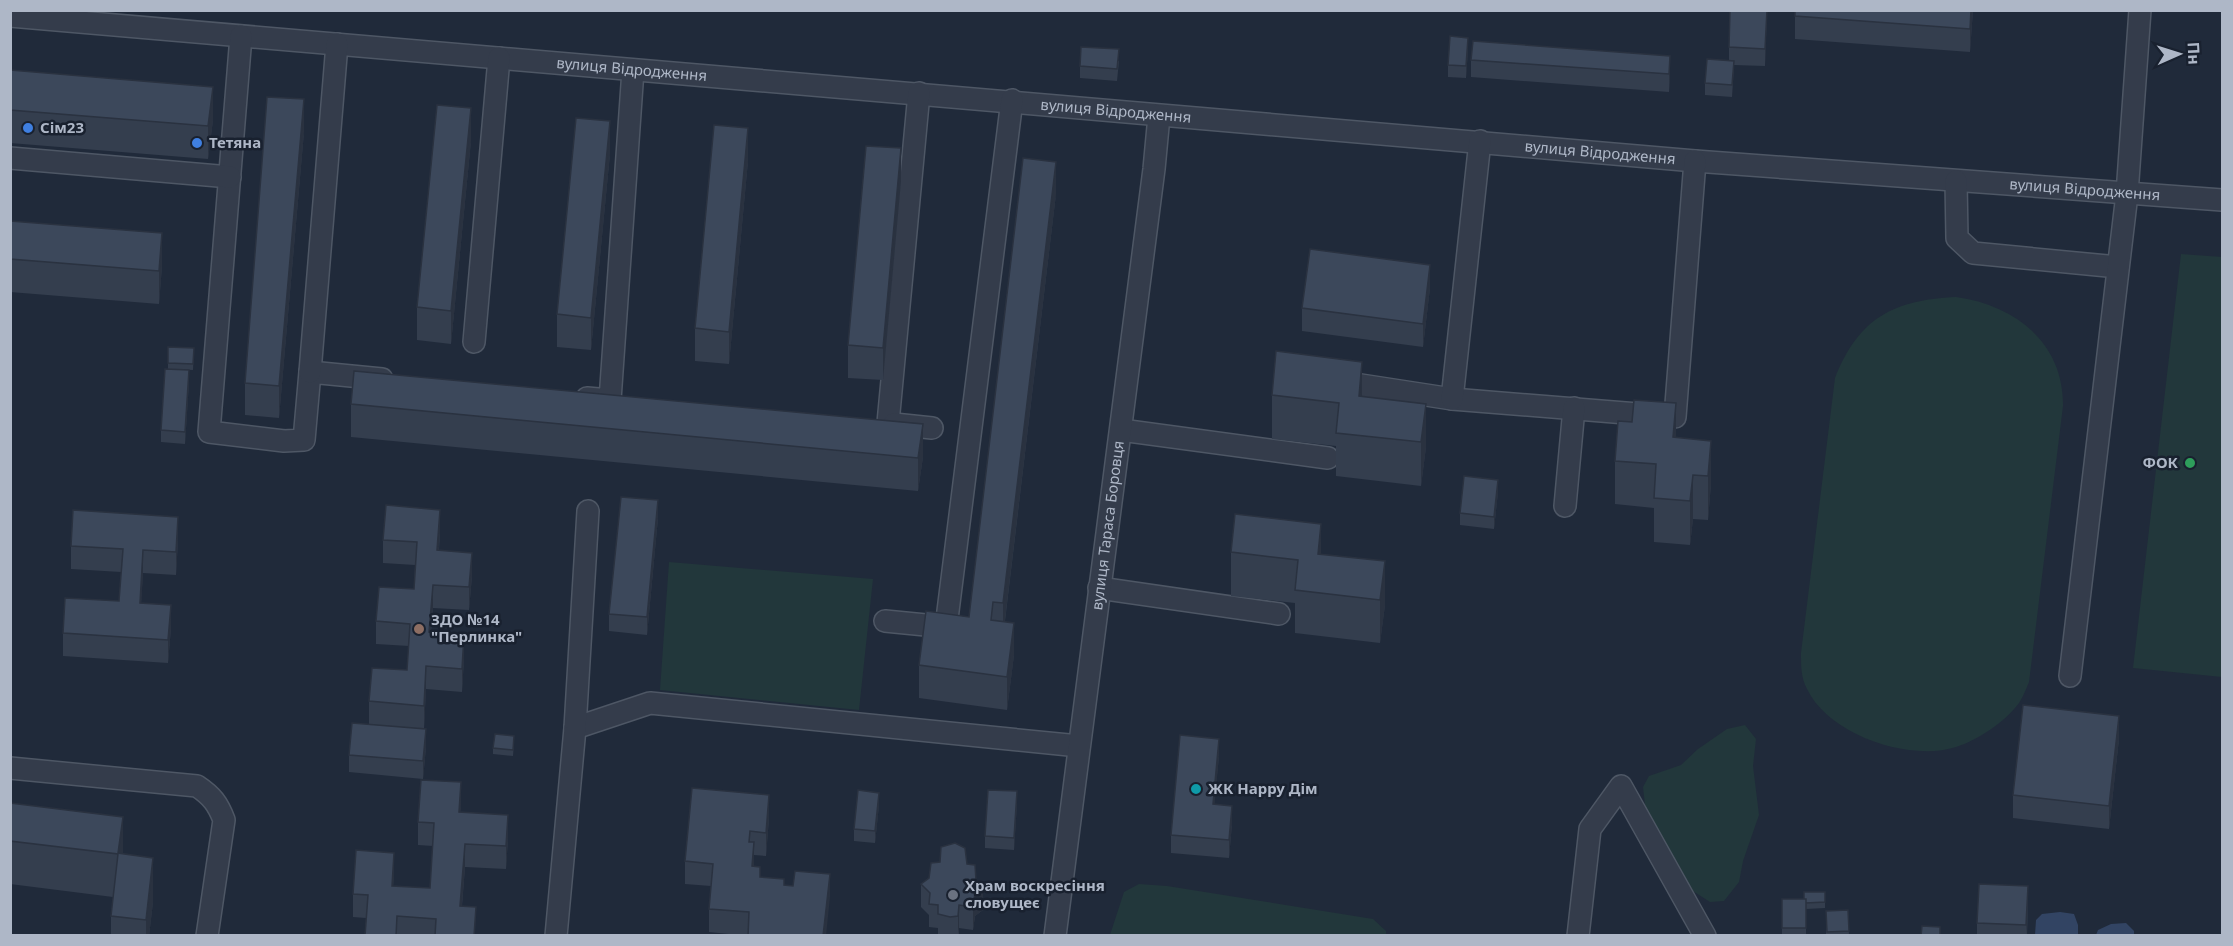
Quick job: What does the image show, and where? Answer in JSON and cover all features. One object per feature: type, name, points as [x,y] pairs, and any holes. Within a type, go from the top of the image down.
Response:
[{"type":"street","points":[[2070,676],[2127,194],[2140,10]]},
{"type":"street","name":"вулиця Відродження","points":[[10,16],[1012,100],[1159,116],[1480,141],[1695,161],[2223,200]]},
{"type":"street","points":[[241,36],[208,432],[284,441],[304,440],[337,44]]},
{"type":"street","points":[[474,342],[499,58]]},
{"type":"street","points":[[610,400],[633,70]]},
{"type":"street","points":[[888,423],[919,93]]},
{"type":"street","points":[[885,621],[946,627],[1012,100]]},
{"type":"street","name":"вулиця Тараса Боровця","points":[[1054,936],[1121,430],[1159,116]]},
{"type":"street","points":[[1452,399],[1480,141]]},
{"type":"street","points":[[10,158],[230,177]]},
{"type":"street","points":[[1315,378],[1452,399],[1675,417],[1695,161]]},
{"type":"street","points":[[1956,181],[1957,238],[1973,253],[2118,267]]},
{"type":"street","points":[[310,372],[402,380]]},
{"type":"street","points":[[563,396],[633,402]]},
{"type":"street","points":[[1565,506],[1574,408]]},
{"type":"street","points":[[865,422],[932,428]]},
{"type":"street","points":[[1121,430],[1328,458]]},
{"type":"street","points":[[556,936],[575,728],[588,511]]},
{"type":"street","points":[[1099,588],[1279,614]]},
{"type":"street","points":[[575,728],[650,703],[1079,746]]},
{"type":"street","points":[[10,768],[197,786],[210,794],[219,805],[224,820],[207,936]]},
{"type":"street","points":[[1578,936],[1590,829],[1621,786],[1705,936]]},
{"type":"green space","name":"ФОК","points":[[2181,254],[2222,257],[2222,677],[2133,668]]},
{"type":"green space","points":[[1956,297],[1978,301],[1998,309],[2016,318],[2032,331],[2045,346],[2055,364],[2061,384],[2063,406],[2029,682],[2026,690],[2013,710],[1982,735],[1956,747],[1937,751],[1916,751],[1872,741],[1851,732],[1833,720],[1818,705],[1805,685],[1802,676],[1801,653],[1835,378],[1855,340],[1881,316],[1914,302]]},
{"type":"green space","points":[[669,562],[873,579],[859,710],[660,690]]},
{"type":"green space","points":[[1745,725],[1756,739],[1753,766],[1759,815],[1743,861],[1739,882],[1724,901],[1710,902],[1693,891],[1646,814],[1643,787],[1649,776],[1681,765],[1698,749],[1727,729]]},
{"type":"green space","points":[[1139,884],[1167,886],[1373,919],[1386,931],[1386,935],[1110,935],[1124,892]]},
{"type":"water","points":[[2060,912],[2074,914],[2078,925],[2078,935],[2035,935],[2036,920],[2042,914]]},
{"type":"water","points":[[2126,923],[2134,931],[2134,935],[2096,935],[2098,930],[2111,924]]},
{"type":"building","points":[[1730,10],[1767,10],[1765,49],[1729,47]]},
{"type":"building","points":[[1795,10],[1971,10],[1970,29],[1795,16]]},
{"type":"building","points":[[1450,36],[1468,38],[1466,66],[1448,65]]},
{"type":"building","points":[[1473,41],[1670,56],[1669,74],[1471,60]]},
{"type":"building","points":[[1081,47],[1119,49],[1117,69],[1080,66]]},
{"type":"building","points":[[1707,59],[1734,61],[1732,85],[1705,83]]},
{"type":"building","points":[[10,70],[213,87],[208,126],[10,110]]},
{"type":"building","points":[[267,97],[304,99],[279,386],[245,383]]},
{"type":"building","points":[[437,105],[471,108],[451,311],[417,307]]},
{"type":"building","points":[[576,118],[610,121],[591,318],[557,314]]},
{"type":"building","points":[[714,125],[748,128],[729,332],[695,328]]},
{"type":"building","points":[[866,146],[901,148],[883,348],[848,345]]},
{"type":"building","points":[[1023,158],[1056,162],[1003,603],[993,602],[991,620],[1014,623],[1007,677],[919,665],[926,611],[969,617]]},
{"type":"building","points":[[10,221],[162,233],[159,271],[10,259]]},
{"type":"building","points":[[1310,249],[1430,265],[1423,324],[1302,308]]},
{"type":"building","points":[[168,347],[194,348],[193,364],[168,363]]},
{"type":"building","points":[[1276,351],[1362,362],[1359,396],[1426,404],[1421,442],[1336,433],[1339,403],[1272,395]]},
{"type":"building","points":[[165,369],[189,370],[185,432],[161,430]]},
{"type":"building","points":[[354,371],[923,424],[918,458],[351,404]]},
{"type":"building","points":[[1634,400],[1676,403],[1673,437],[1711,441],[1708,476],[1693,475],[1690,501],[1654,498],[1656,464],[1615,461],[1618,421],[1632,422]]},
{"type":"building","points":[[1464,476],[1498,480],[1494,517],[1460,513]]},
{"type":"building","points":[[621,497],[658,500],[647,617],[609,614]]},
{"type":"building","points":[[386,505],[440,510],[437,550],[472,553],[469,587],[433,585],[429,632],[464,635],[462,669],[426,666],[424,706],[369,701],[372,668],[407,670],[410,624],[376,621],[379,587],[414,589],[417,542],[383,540]]},
{"type":"building","points":[[73,510],[178,517],[176,552],[143,550],[140,603],[171,605],[168,640],[63,633],[65,598],[119,601],[123,549],[71,546]]},
{"type":"building","points":[[1235,514],[1321,524],[1318,554],[1385,561],[1380,600],[1295,590],[1298,560],[1231,552]]},
{"type":"building","points":[[2023,705],[2119,716],[2109,806],[2013,795]]},
{"type":"building","points":[[352,723],[426,729],[423,761],[349,755]]},
{"type":"building","points":[[495,734],[514,736],[513,750],[493,748]]},
{"type":"building","name":"ЖК Happy Дім","points":[[1180,735],[1219,739],[1213,804],[1232,806],[1229,840],[1171,835]]},
{"type":"building","points":[[421,780],[461,782],[459,812],[508,815],[506,846],[465,844],[460,906],[476,907],[474,936],[435,936],[436,919],[397,916],[396,936],[365,936],[368,895],[353,894],[356,850],[394,853],[392,886],[430,888],[434,823],[418,822]]},
{"type":"building","points":[[692,788],[769,795],[766,833],[750,831],[749,842],[754,842],[752,866],[760,867],[760,877],[784,879],[784,885],[793,886],[795,871],[830,874],[823,936],[748,936],[749,912],[709,909],[713,864],[685,861]]},
{"type":"building","points":[[858,790],[879,793],[875,831],[854,829]]},
{"type":"building","points":[[988,790],[1017,791],[1014,838],[985,836]]},
{"type":"building","points":[[10,803],[123,817],[118,853],[153,858],[146,920],[111,916],[118,854],[10,841]]},
{"type":"building","points":[[955,843],[965,848],[967,864],[975,865],[976,880],[983,887],[975,893],[973,907],[959,905],[958,916],[950,917],[938,914],[938,905],[929,904],[930,893],[921,884],[929,878],[931,863],[940,862],[941,847]]},
{"type":"building","points":[[1979,884],[2028,886],[2026,925],[1977,923]]},
{"type":"building","points":[[1804,892],[1825,892],[1825,902],[1806,903]]},
{"type":"building","points":[[1782,899],[1806,899],[1806,928],[1782,928]]},
{"type":"building","points":[[1848,910],[1849,931],[1827,932],[1826,911]]},
{"type":"building","points":[[1922,926],[1940,927],[1940,936],[1921,936]]},
{"type":"place","name":"Сім23","points":[[28,128]]},
{"type":"place","name":"Тетяна","points":[[197,143]]},
{"type":"place","name":"ФОК","points":[[2190,463]]},
{"type":"place","name":"ЗДО №14 \"Перлинка\"","points":[[419,629]]},
{"type":"place","name":"ЖК Happy Дім","points":[[1196,789]]},
{"type":"place","name":"Храм воскресіння словущеє","points":[[953,895]]}]
